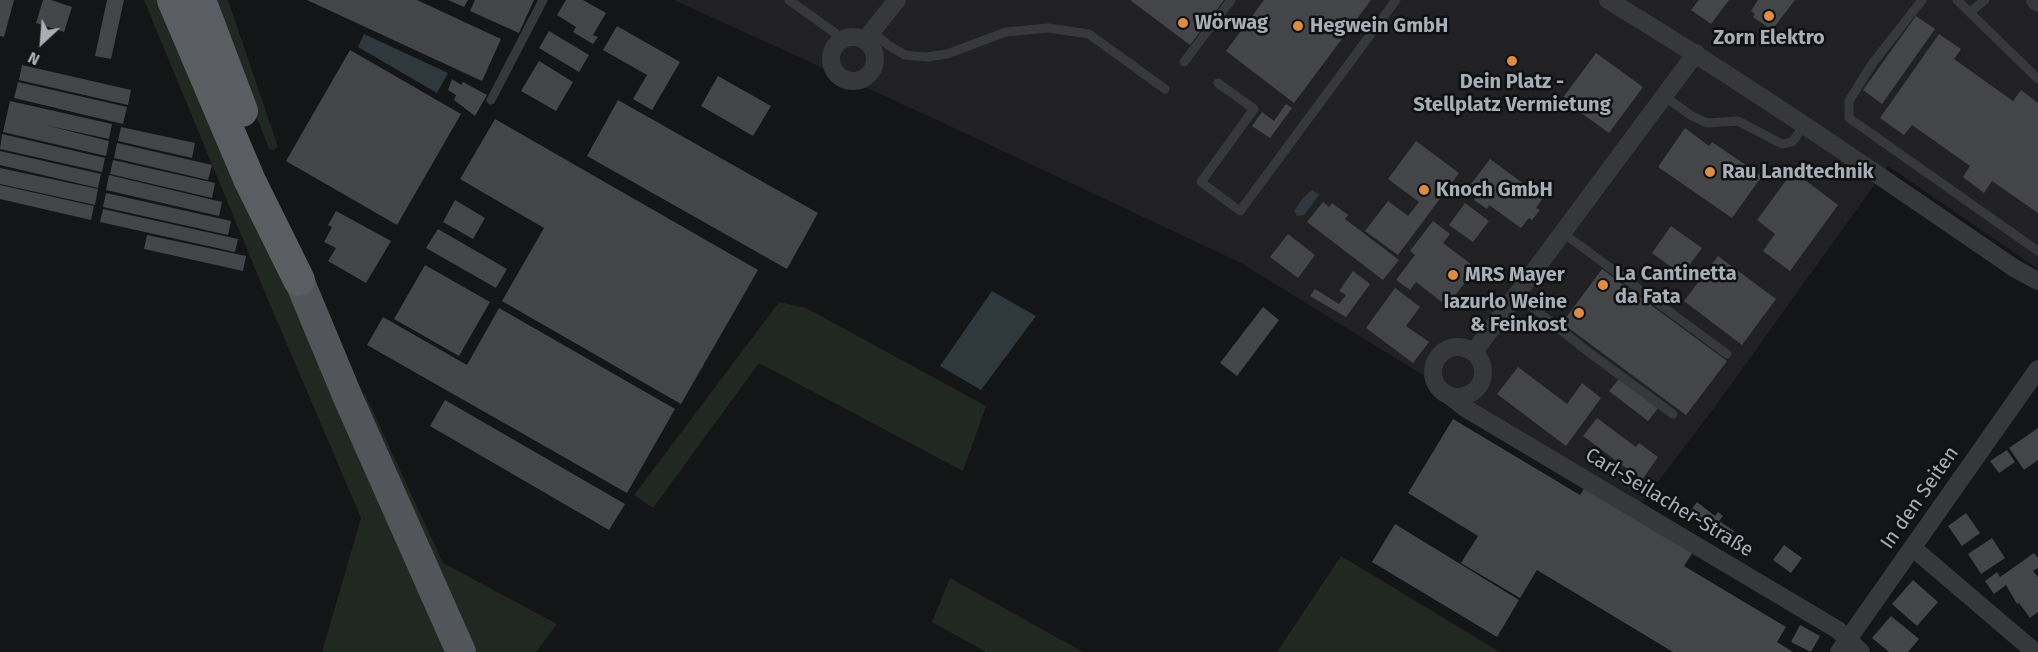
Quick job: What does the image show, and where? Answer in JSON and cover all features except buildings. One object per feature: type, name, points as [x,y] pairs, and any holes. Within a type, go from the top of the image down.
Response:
[{"type":"highway","points":[[173,0],[250,181],[299,280]]},
{"type":"highway","points":[[201,0],[264,172],[299,280]]},
{"type":"main road","points":[[299,280],[368,443],[461,652]]},
{"type":"street","points":[[869,35],[875,57],[874,67],[860,80],[850,81],[842,78],[835,72],[831,63],[832,53],[837,44],[845,38],[869,35],[897,0]]},
{"type":"street","points":[[1608,0],[1696,53],[2014,268],[2038,280]]},
{"type":"street","points":[[1474,352],[1696,53]]},
{"type":"street","points":[[1453,347],[1464,347],[1474,352],[1481,361],[1484,372],[1481,383],[1474,392],[1465,397],[1451,397],[1440,390],[1434,381],[1432,370],[1435,360],[1443,351],[1453,347]]},
{"type":"street","name":"In den Seiten","points":[[1849,648],[1913,548],[2038,369]]},
{"type":"street","name":"Carl-Seilacher-Straße","points":[[1451,397],[1465,408],[1838,630],[1849,648]]},
{"type":"street","points":[[1913,548],[2035,652]]},
{"type":"lane","points":[[491,100],[543,0]]},
{"type":"lane","points":[[789,0],[835,33],[841,41]]},
{"type":"lane","points":[[1184,62],[1231,0]]},
{"type":"lane","points":[[1218,83],[1254,109],[1201,182],[1240,211],[1396,0]]},
{"type":"lane","points":[[1922,0],[1872,64],[1849,101],[1849,118],[2038,251]]},
{"type":"lane","points":[[1958,0],[2038,79]]},
{"type":"lane","points":[[1970,12],[1985,0]]},
{"type":"lane","points":[[869,35],[905,55],[927,57],[947,54],[1006,32],[1048,28],[1089,34],[1165,89]]},
{"type":"lane","points":[[1665,97],[1692,116],[1707,123],[1738,122],[1782,144],[1792,142],[1805,125]]},
{"type":"lane","points":[[1563,233],[1727,354]]},
{"type":"lane","points":[[1517,295],[1587,351],[1673,414]]},
{"type":"shaded area","points":[[144,0],[161,0],[449,652],[322,652],[361,518]]},
{"type":"shaded area","points":[[212,0],[228,0],[278,147],[274,150],[269,149]]},
{"type":"shaded area","points":[[674,0],[2038,0],[2038,269],[1888,166],[1714,408],[1641,504],[1473,406],[1241,263]]},
{"type":"shaded area","points":[[364,34],[448,73],[437,93],[358,47]]},
{"type":"shaded area","points":[[1312,190],[1319,195],[1304,215],[1297,216],[1294,211]]},
{"type":"shaded area","points":[[992,291],[1036,316],[981,390],[940,366]]},
{"type":"shaded area","points":[[779,302],[806,308],[986,406],[963,471],[759,363],[653,508],[634,495]]},
{"type":"shaded area","points":[[360,392],[365,394],[443,563],[557,624],[536,652],[475,652]]},
{"type":"shaded area","points":[[1341,556],[1500,652],[1277,652]]},
{"type":"shaded area","points":[[950,578],[1083,652],[986,652],[932,622]]},
{"type":"place","name":"Zorn Elektro","points":[[1769,16]]},
{"type":"place","name":"Wörwag","points":[[1183,23]]},
{"type":"place","name":"Hegwein GmbH","points":[[1298,26]]},
{"type":"place","name":"Dein Platz - Stellplatz Vermietung","points":[[1512,61]]},
{"type":"place","name":"Rau Landtechnik","points":[[1710,172]]},
{"type":"place","name":"Knoch GmbH","points":[[1424,190]]},
{"type":"place","name":"MRS Mayer","points":[[1453,275]]},
{"type":"place","name":"La Cantinetta da Fata","points":[[1603,285]]},
{"type":"place","name":"Iazurlo Weine & Feinkost","points":[[1579,313]]}]
